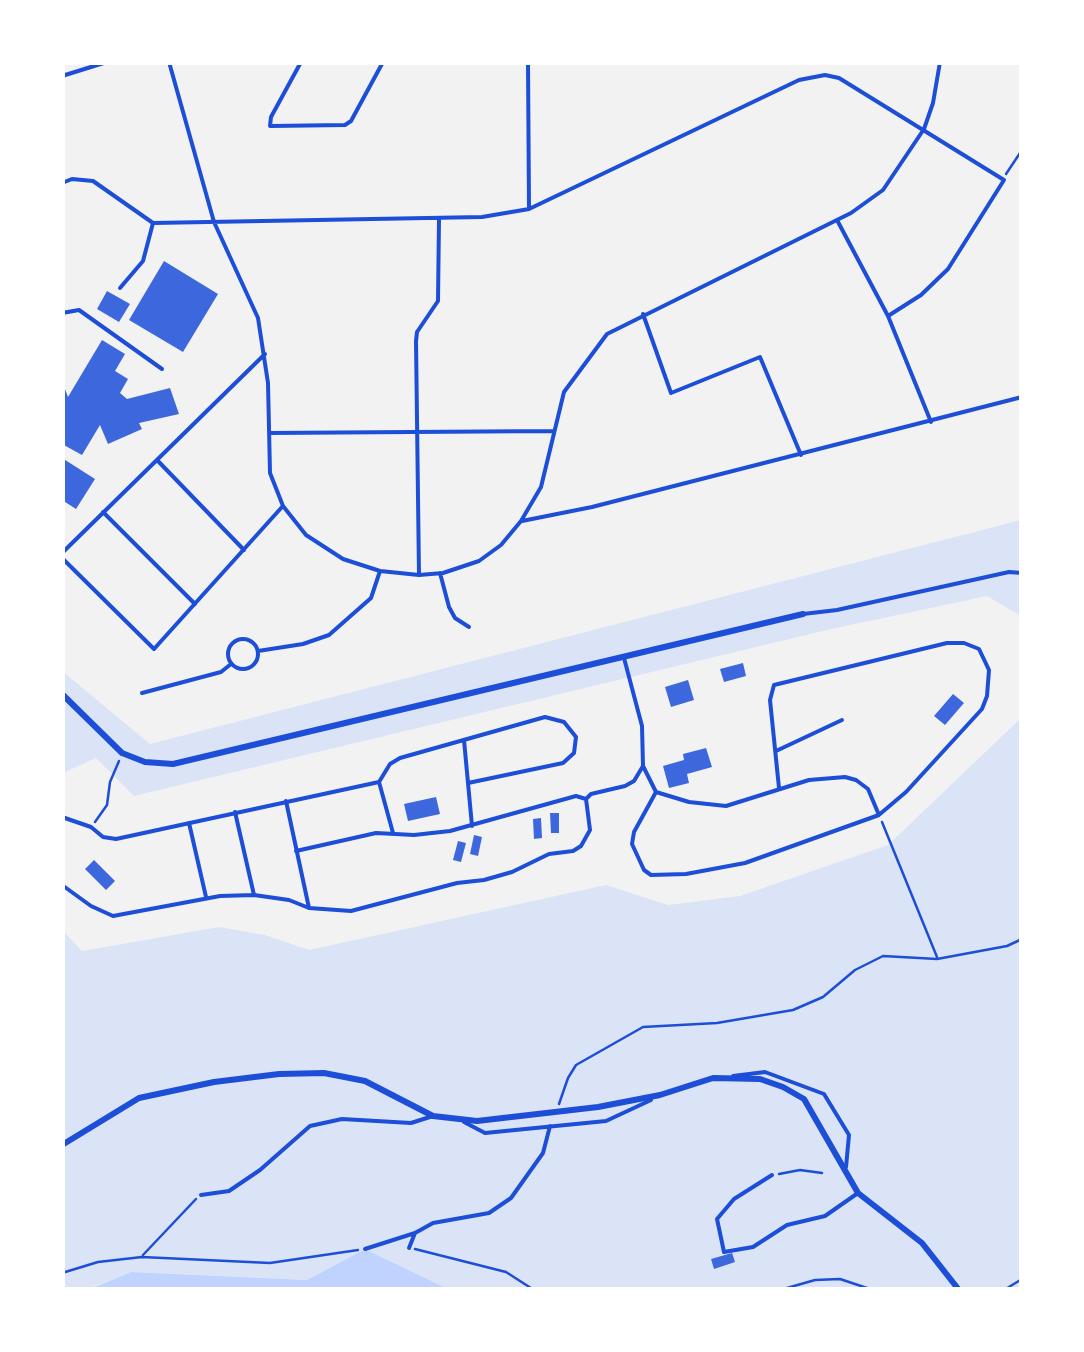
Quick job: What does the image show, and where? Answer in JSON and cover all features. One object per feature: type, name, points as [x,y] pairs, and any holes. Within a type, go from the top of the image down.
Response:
[{"type":"street","points":[[62,694],[122,753],[145,762],[173,764],[803,614]]},
{"type":"street","points":[[62,1145],[140,1098],[214,1082],[278,1074],[324,1074],[365,1081],[433,1116],[477,1121],[660,1095],[713,1078],[760,1079],[804,1099],[858,1193],[922,1243],[959,1290]]},
{"type":"lane","points":[[62,76],[107,62]]},
{"type":"lane","points":[[170,62],[214,222],[258,318],[265,354],[270,473],[283,506],[306,534],[343,558],[380,571],[419,575],[440,573],[479,560],[502,545],[521,521],[541,486],[564,392],[606,334],[837,220],[883,190],[924,129],[940,62]]},
{"type":"lane","points":[[302,62],[270,117],[270,126],[346,125],[383,62]]},
{"type":"lane","points":[[528,62],[529,209]]},
{"type":"lane","points":[[62,183],[93,181],[153,223],[482,217],[529,209],[812,75],[839,78],[1004,180],[948,269],[920,295],[888,316]]},
{"type":"lane","points":[[62,212],[62,244]]},
{"type":"lane","points":[[419,575],[416,341],[417,332],[438,301],[440,219]]},
{"type":"lane","points":[[837,220],[888,316],[931,422]]},
{"type":"lane","points":[[120,288],[143,261],[153,223]]},
{"type":"lane","points":[[62,312],[78,310],[162,369]]},
{"type":"lane","points":[[643,314],[670,393],[760,357],[801,455]]},
{"type":"lane","points":[[265,354],[62,555],[154,649],[283,506]]},
{"type":"lane","points":[[521,521],[1022,398]]},
{"type":"lane","points":[[269,433],[553,431]]},
{"type":"lane","points":[[157,460],[244,550]]},
{"type":"lane","points":[[104,512],[195,604]]},
{"type":"lane","points":[[258,651],[329,635],[371,598],[380,571]]},
{"type":"lane","points":[[803,614],[844,609],[1009,572],[1022,573]]},
{"type":"lane","points":[[440,573],[455,618],[469,626]]},
{"type":"lane","points":[[248,640],[258,651],[251,667],[241,669],[231,664],[227,656],[234,641],[248,640]]},
{"type":"lane","points":[[656,792],[634,832],[632,844],[644,870],[650,874],[686,874],[745,863],[879,816],[982,709],[989,670],[979,650],[964,643],[947,643],[780,682],[771,692],[779,788]]},
{"type":"lane","points":[[624,658],[642,726],[643,766],[656,792],[689,802],[726,806],[832,776],[856,780],[868,790],[879,816]]},
{"type":"lane","points":[[142,693],[221,672],[231,664]]},
{"type":"lane","points":[[393,833],[379,782],[390,764],[400,758],[545,716],[564,722],[576,737],[574,753],[563,763],[468,783]]},
{"type":"lane","points":[[776,750],[842,720]]},
{"type":"lane","points":[[464,740],[472,826]]},
{"type":"lane","points":[[586,799],[634,781],[643,766]]},
{"type":"lane","points":[[62,817],[91,827],[103,837],[116,839],[379,782]]},
{"type":"lane","points":[[296,850],[376,834],[414,835],[472,826],[576,796],[586,799]]},
{"type":"lane","points":[[62,886],[112,916],[254,895],[289,900],[308,908],[342,912],[368,909],[484,880],[550,854],[573,851],[581,846],[590,830],[586,799]]},
{"type":"lane","points":[[286,801],[308,908]]},
{"type":"lane","points":[[234,812],[254,895]]},
{"type":"lane","points":[[189,823],[207,899]]},
{"type":"lane","points":[[713,1078],[765,1072],[824,1094],[849,1135],[846,1167]]},
{"type":"lane","points":[[460,1120],[485,1133],[606,1121],[660,1095]]},
{"type":"lane","points":[[201,1195],[229,1192],[310,1126],[342,1119],[411,1123],[433,1116]]},
{"type":"lane","points":[[365,1249],[448,1218],[490,1213],[511,1198],[543,1153],[550,1126]]},
{"type":"lane","points":[[772,1176],[734,1200],[718,1220],[724,1252],[753,1247],[786,1225],[824,1216],[858,1193]]},
{"type":"lane","points":[[408,1248],[416,1233]]},
{"type":"path","points":[[1004,180],[1022,150]]},
{"type":"path","points":[[91,827],[107,804],[118,762]]},
{"type":"path","points":[[879,816],[938,959]]},
{"type":"path","points":[[557,1112],[576,1065],[643,1028],[717,1023],[793,1010],[823,997],[855,970],[883,956],[938,959],[1007,946],[1022,939]]},
{"type":"path","points":[[772,1176],[800,1170],[822,1174]]},
{"type":"path","points":[[142,1256],[201,1195]]},
{"type":"path","points":[[408,1248],[506,1272],[534,1290]]},
{"type":"path","points":[[62,1272],[142,1256],[270,1264],[365,1249]]},
{"type":"path","points":[[780,1290],[840,1278],[874,1290]]},
{"type":"path","points":[[1004,1290],[1022,1279]]},
{"type":"shaded area","points":[[1021,520],[1021,616],[987,596],[827,630],[134,796],[96,758],[63,773],[62,671],[150,744]]},
{"type":"shaded area","points":[[1021,718],[1021,1289],[448,1289],[365,1249],[307,1280],[131,1272],[87,1289],[63,1289],[62,930],[82,951],[219,927],[265,935],[309,950],[606,885],[668,905],[740,896],[888,845]]},
{"type":"water","points":[[365,1249],[448,1289],[87,1290],[131,1272],[307,1280]]},
{"type":"building","points":[[164,261],[218,294],[183,352],[129,320]]},
{"type":"building","points":[[107,291],[130,304],[119,322],[97,309]]},
{"type":"building","points":[[102,340],[125,354],[115,371],[128,379],[120,393],[127,399],[170,388],[179,414],[139,423],[142,429],[108,444],[100,425],[82,455],[62,444],[62,381],[68,397]]},
{"type":"building","points":[[62,458],[95,479],[76,509],[62,500]]},
{"type":"building","points":[[743,663],[746,676],[724,682],[720,669]]},
{"type":"building","points":[[688,680],[694,700],[671,707],[665,687]]},
{"type":"building","points":[[953,694],[964,703],[945,725],[934,716]]},
{"type":"building","points":[[706,748],[712,767],[687,774],[689,783],[669,788],[663,766],[684,760],[683,754]]},
{"type":"building","points":[[436,797],[440,814],[408,821],[404,804]]},
{"type":"building","points":[[550,813],[559,813],[559,833],[551,833]]},
{"type":"building","points":[[541,818],[542,838],[534,839],[533,819]]},
{"type":"building","points":[[474,835],[482,837],[478,856],[470,854]]},
{"type":"building","points":[[458,841],[466,843],[461,862],[453,860]]},
{"type":"building","points":[[94,860],[115,881],[106,890],[85,869]]},
{"type":"building","points":[[732,1253],[735,1262],[714,1269],[711,1259]]}]
